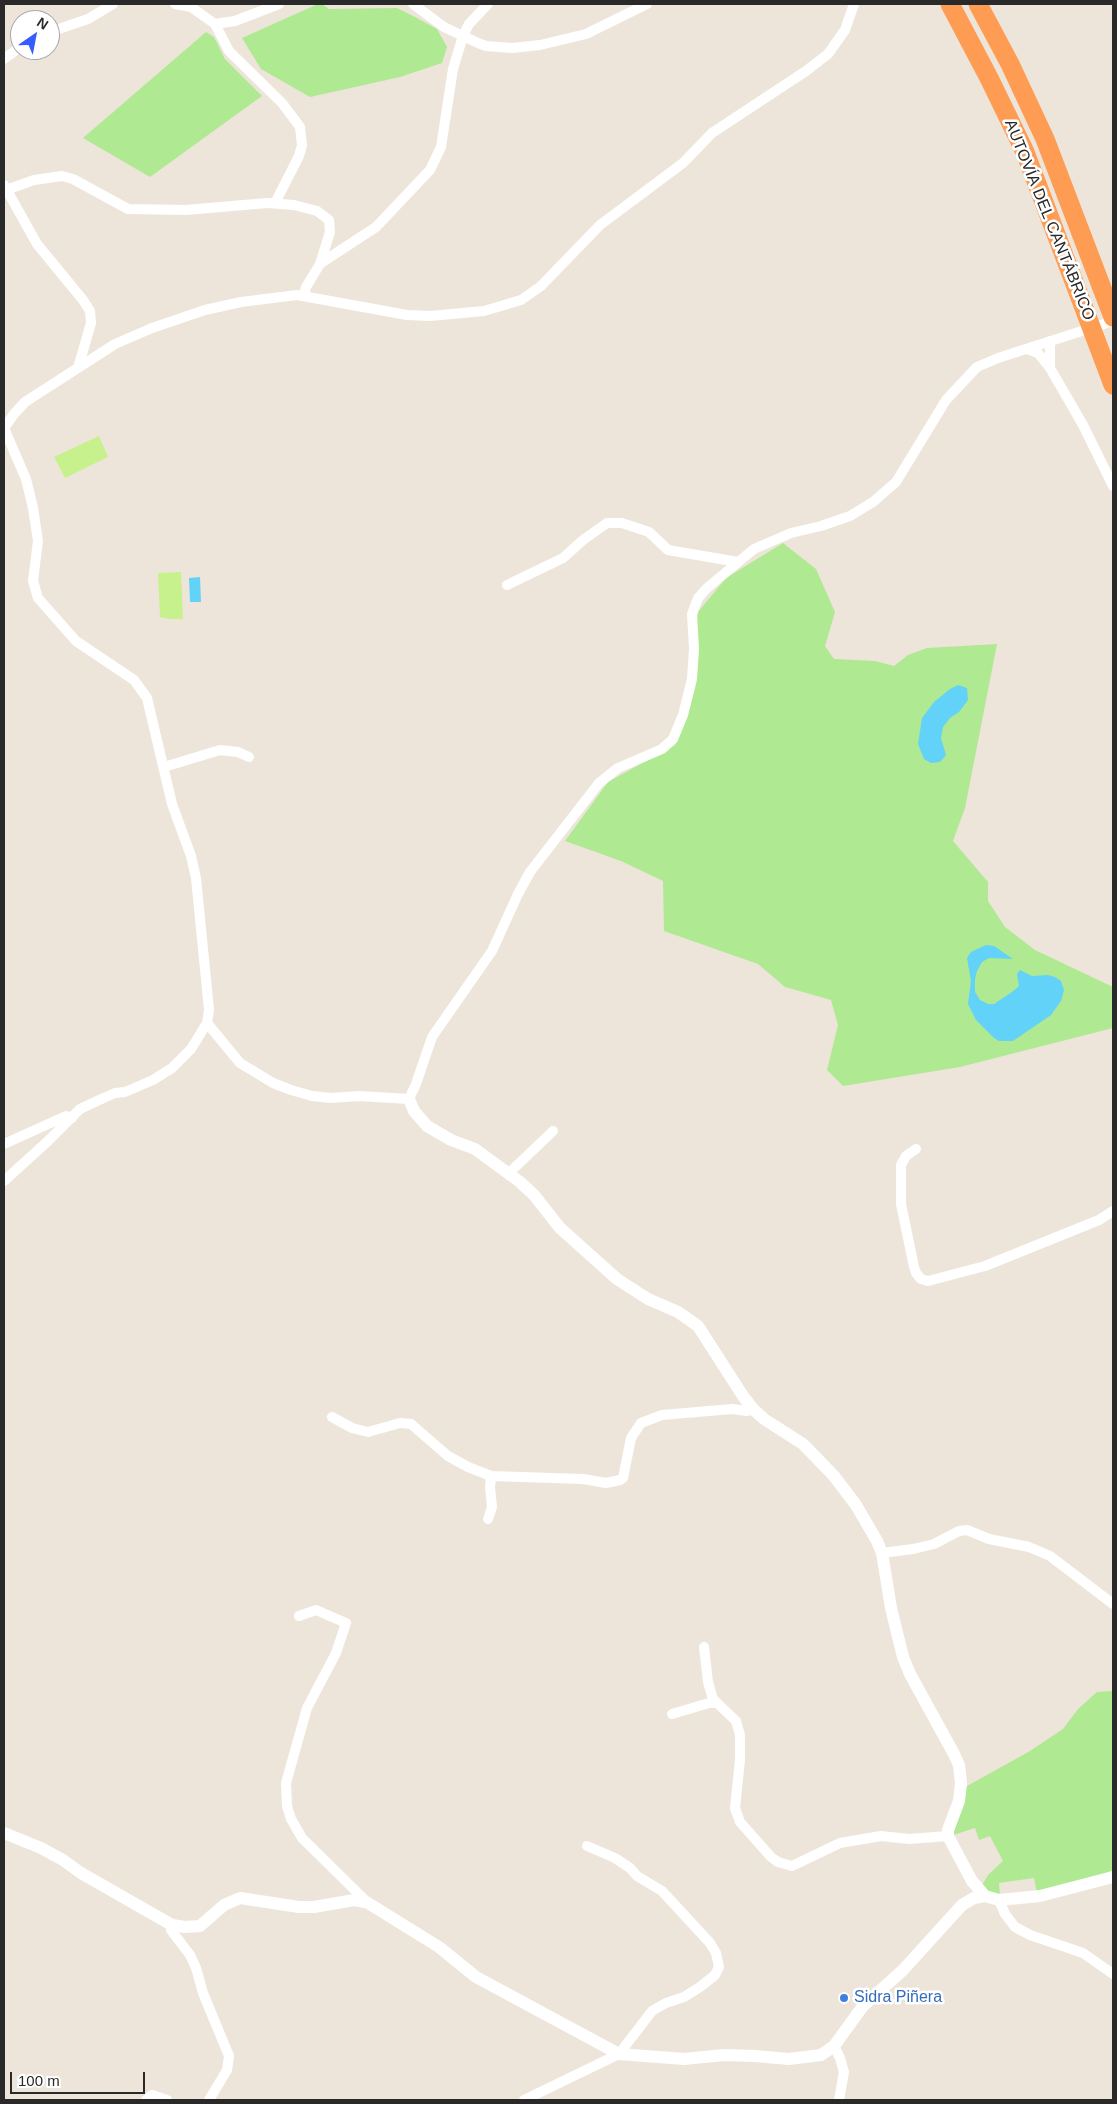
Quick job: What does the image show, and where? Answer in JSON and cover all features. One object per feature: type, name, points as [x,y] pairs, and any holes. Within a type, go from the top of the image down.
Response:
[{"type":"highway","name":"AUTOVÍA DEL CANTÁBRICO","points":[[950,4],[1025,152],[1113,385]]},
{"type":"highway","name":"AUTOVÍA DEL CANTÁBRICO","points":[[978,4],[1010,64],[1044,139],[1113,317]]},
{"type":"street","points":[[60,29],[88,19],[113,4]]},
{"type":"street","points":[[175,4],[190,7],[215,24],[229,51],[282,103],[300,127],[302,145],[299,156],[275,203]]},
{"type":"street","points":[[215,24],[235,21],[279,4]]},
{"type":"street","points":[[413,4],[444,27],[463,36],[486,46],[512,48],[540,45],[586,34],[647,4]]},
{"type":"street","points":[[320,264],[376,227],[430,170],[441,147],[453,69],[463,36],[469,24],[488,4]]},
{"type":"street","points":[[4,1181],[80,1109],[97,1100],[130,1090],[153,1080],[172,1068],[191,1050],[207,1023],[209,1010],[196,878],[192,856],[172,804],[151,711],[143,690],[134,680],[76,641],[38,598],[34,581],[38,541],[33,508],[26,479],[4,428],[14,414],[26,402],[115,344],[179,318],[241,302],[304,295],[407,314],[430,316],[484,310],[520,300],[541,286],[600,225],[683,163],[712,133],[806,71],[828,54],[845,30],[854,4]]},
{"type":"street","points":[[78,368],[91,323],[90,311],[37,244],[5,188],[34,180],[62,176],[73,179],[128,208],[186,210],[275,203],[309,208],[323,214],[329,220],[330,232],[320,264],[306,287],[304,295]]},
{"type":"street","points":[[408,1099],[416,1084],[432,1037],[492,951],[530,872],[599,783],[618,768],[662,749],[673,739],[683,715],[692,679],[694,649],[692,614],[698,598],[707,588],[754,549],[775,539],[850,516],[873,502],[896,482],[946,400],[977,367],[1113,321]]},
{"type":"street","points":[[1050,341],[1050,368]]},
{"type":"street","points":[[1027,349],[1038,353],[1050,368],[1083,425],[1113,486]]},
{"type":"street","points":[[507,585],[563,558],[583,540],[607,523],[622,523],[649,532],[668,550],[738,562]]},
{"type":"street","points":[[164,767],[220,750],[238,752],[249,758]]},
{"type":"street","points":[[207,1023],[240,1063],[282,1087],[312,1096],[332,1098],[359,1096],[408,1099]]},
{"type":"street","points":[[408,1099],[414,1111],[427,1126],[451,1140],[475,1149],[509,1173],[534,1195],[560,1228],[605,1269],[648,1299],[678,1312],[698,1326],[753,1409],[764,1419],[803,1444],[834,1476],[856,1505],[877,1541],[882,1554],[891,1608],[903,1657],[910,1674],[959,1765],[961,1783],[959,1801],[948,1830],[948,1836],[972,1881],[985,1896]]},
{"type":"street","points":[[4,1144],[66,1116],[72,1118]]},
{"type":"street","points":[[509,1173],[553,1131]]},
{"type":"street","points":[[916,1149],[906,1156],[901,1166],[901,1204],[914,1267],[921,1279],[928,1281],[985,1266],[1099,1220],[1113,1211]]},
{"type":"street","points":[[332,1417],[352,1428],[368,1432],[400,1424],[411,1424],[448,1456],[468,1467],[491,1476],[583,1479],[613,1482],[620,1480],[626,1473],[631,1438],[641,1423],[662,1415],[732,1409],[747,1411],[753,1409]]},
{"type":"street","points":[[488,1519],[492,1507],[491,1476]]},
{"type":"street","points":[[882,1554],[934,1544],[959,1531],[967,1530],[989,1540],[1029,1547],[1050,1556],[1113,1604]]},
{"type":"street","points":[[299,1616],[316,1610],[346,1623],[336,1654],[310,1700],[286,1783],[286,1794],[291,1819],[302,1838],[368,1903],[439,1946],[476,1977],[619,2054],[684,2059],[724,2055],[789,2059],[821,2055],[834,2046],[863,2006],[903,1970],[962,1905],[974,1898],[985,1896],[999,1900],[1040,1896],[1113,1877]]},
{"type":"street","points":[[704,1647],[708,1682],[717,1703],[733,1717],[740,1735],[740,1760],[734,1808],[738,1818],[763,1851],[778,1862],[792,1866],[840,1843],[881,1836],[909,1839],[948,1836]]},
{"type":"street","points":[[672,1714],[717,1703]]},
{"type":"street","points":[[4,1833],[56,1856],[172,1925],[185,1927],[200,1926],[224,1905],[240,1898],[298,1907],[354,1900],[368,1903]]},
{"type":"street","points":[[524,2100],[619,2054],[647,2016],[666,2003],[684,1997],[709,1980],[715,1975],[719,1967],[710,1943],[662,1892],[637,1876],[630,1868],[615,1858],[587,1846]]},
{"type":"street","points":[[999,1900],[1005,1914],[1015,1927],[1030,1935],[1083,1953],[1113,1974]]},
{"type":"street","points":[[172,1925],[172,1930],[190,1955],[196,1968],[203,1993],[229,2056],[226,2070],[208,2100]]},
{"type":"street","points":[[834,2046],[844,2072],[839,2100]]},
{"type":"street","points":[[146,2100],[152,2095],[167,2100]]},
{"type":"green space","points":[[318,4],[322,4],[329,9],[397,8],[437,29],[447,47],[442,63],[400,77],[310,97],[261,69],[242,38]]},
{"type":"green space","points":[[206,32],[214,37],[225,59],[262,96],[150,177],[83,138]]},
{"type":"green space","points":[[99,436],[108,457],[65,478],[54,457]]},
{"type":"green space","points":[[783,543],[816,569],[835,612],[825,646],[834,659],[875,661],[894,666],[908,655],[927,648],[997,644],[965,808],[953,841],[988,882],[988,901],[1005,927],[1035,950],[1113,987],[1113,1028],[960,1067],[843,1086],[827,1070],[838,1025],[831,1000],[785,987],[758,964],[664,931],[663,881],[621,861],[565,841],[608,782],[675,745],[690,687],[698,612],[726,578]]},
{"type":"green space","points":[[181,572],[183,619],[160,617],[158,573]]},
{"type":"green space","points":[[1113,1691],[1113,1870],[1100,1876],[1037,1893],[1034,1878],[999,1883],[1000,1896],[981,1887],[988,1875],[1003,1861],[990,1836],[979,1840],[975,1828],[953,1835],[967,1786],[1030,1751],[1063,1729],[1078,1709],[1097,1692]]},
{"type":"water","points":[[200,577],[201,602],[190,602],[189,578]]},
{"type":"water","points":[[958,685],[967,688],[968,700],[959,712],[950,718],[943,727],[941,738],[946,755],[940,762],[931,763],[924,759],[918,744],[922,718],[934,702]]},
{"type":"water","points":[[986,945],[994,946],[1013,959],[989,958],[982,962],[975,979],[975,992],[980,1000],[988,1004],[994,1004],[1012,992],[1019,986],[1017,974],[1020,970],[1032,976],[1048,975],[1055,977],[1061,981],[1064,990],[1061,1001],[1051,1015],[1013,1041],[999,1041],[994,1038],[976,1020],[968,1004],[971,981],[967,958],[971,952]]},
{"type":"place","name":"Sidra Piñera","points":[[844,1998]]}]
